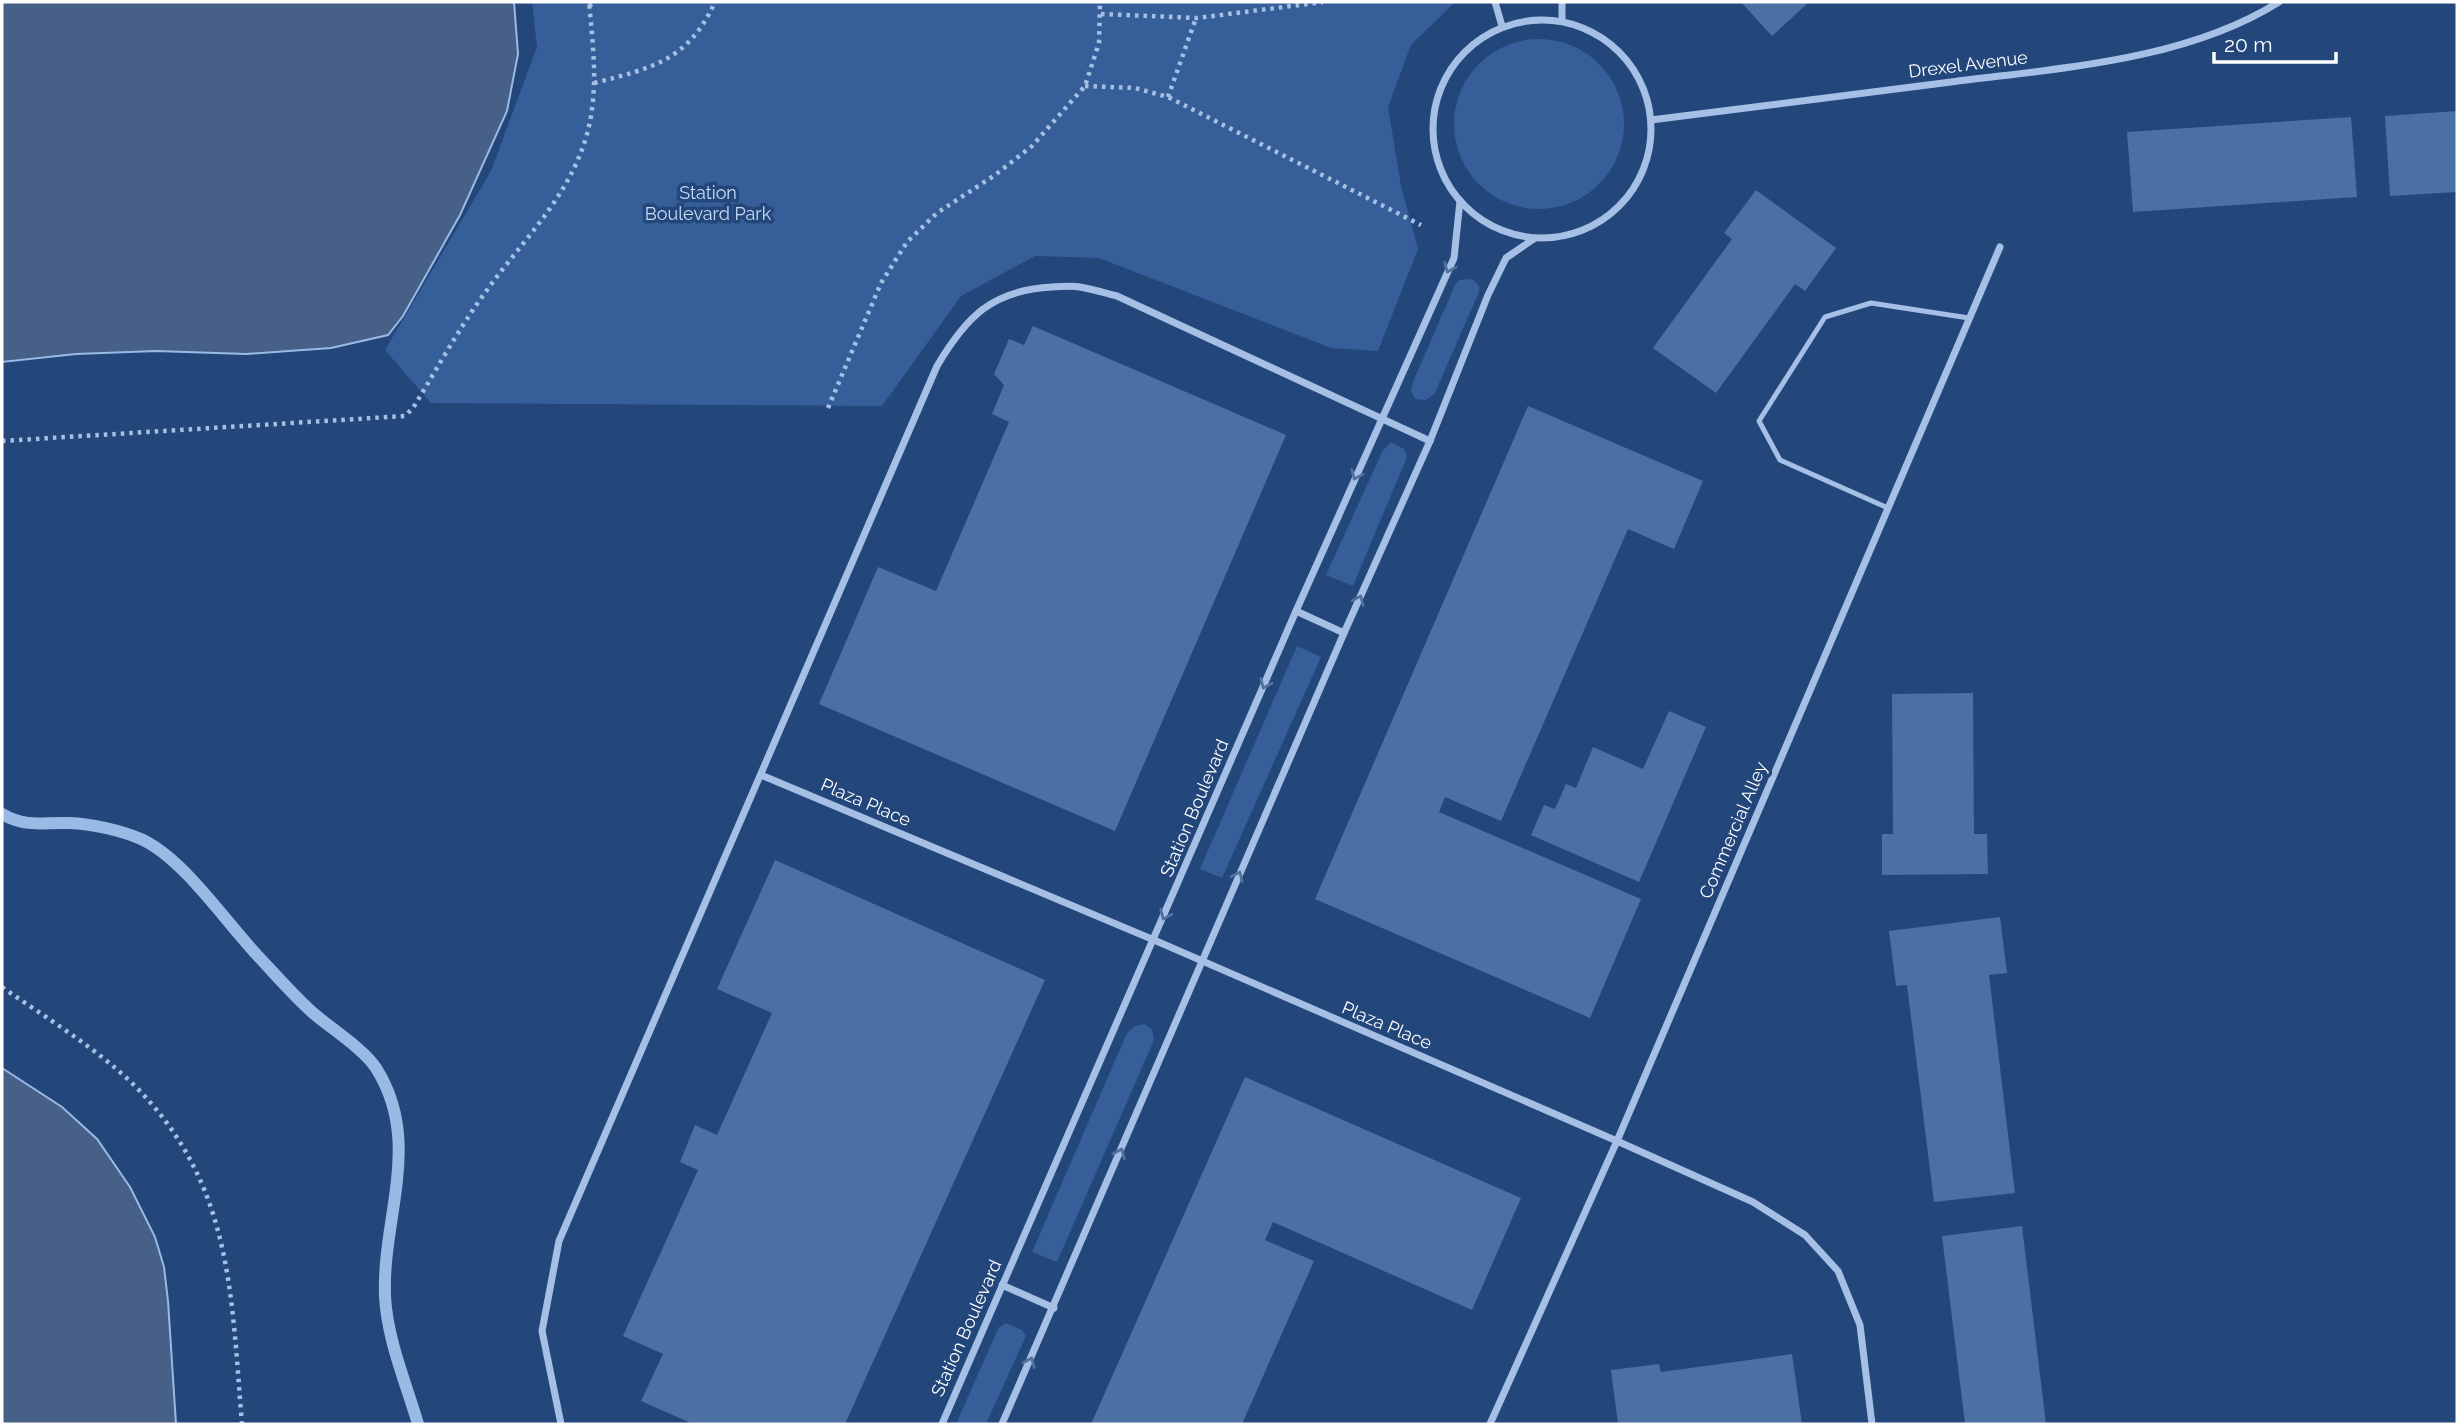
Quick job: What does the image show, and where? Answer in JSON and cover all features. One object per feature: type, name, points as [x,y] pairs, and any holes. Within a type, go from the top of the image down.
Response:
[{"type":"street","points":[[1496,2],[1503,26]]},
{"type":"street","points":[[1562,2],[1562,22]]},
{"type":"street","name":"Drexel Avenue","points":[[1651,120],[2074,67],[2184,43],[2259,14],[2279,2]]},
{"type":"street","points":[[1532,19],[1562,22],[1596,34],[1623,56],[1642,86],[1651,120],[1648,152],[1638,180],[1619,205],[1595,224],[1566,235],[1535,238],[1507,232],[1490,224],[1460,201],[1441,172],[1435,149],[1435,103],[1449,71],[1472,44],[1503,26],[1532,19]]},
{"type":"street","name":"Station Boulevard","points":[[942,1424],[1296,611],[1454,258],[1460,201]]},
{"type":"street","points":[[1002,1424],[1430,441],[1506,258],[1535,238]]},
{"type":"street","name":"Commercial Alley","points":[[1490,1424],[1617,1141],[2000,247]]},
{"type":"street","points":[[561,1424],[542,1331],[559,1241],[937,366],[955,335],[976,313],[1005,296],[1035,288],[1078,286],[1117,296],[1430,441]]},
{"type":"street","points":[[1296,611],[1344,634]]},
{"type":"street","name":"Plaza Place","points":[[761,775],[1154,940],[1753,1202],[1805,1235],[1838,1271],[1860,1325],[1872,1424]]},
{"type":"street","points":[[1002,1285],[1054,1308]]},
{"type":"lane","points":[[1888,508],[1780,460],[1759,421],[1825,317],[1871,303],[1969,318]]},
{"type":"path","points":[[2,441],[405,416],[414,408],[486,290],[554,205],[574,170],[587,133],[594,83],[595,56],[589,4],[596,2]]},
{"type":"path","points":[[594,83],[642,71],[684,49],[705,25],[715,2]]},
{"type":"path","points":[[828,408],[881,283],[907,242],[937,213],[995,175],[1032,146],[1085,86],[1099,43],[1100,2]]},
{"type":"path","points":[[1101,14],[1196,18],[1323,2]]},
{"type":"path","points":[[1168,97],[1196,18]]},
{"type":"path","points":[[1085,86],[1135,88],[1168,97],[1421,225]]},
{"type":"path","points":[[2,987],[75,1037],[134,1085],[192,1160],[211,1204],[223,1246],[232,1308],[242,1424]]},
{"type":"green space","name":"Station Boulevard Park","points":[[532,2],[1455,2],[1411,45],[1388,107],[1401,186],[1418,249],[1378,351],[1331,348],[1099,258],[1035,256],[961,296],[882,406],[431,403],[385,350],[491,171],[537,47]]},
{"type":"green space","points":[[1539,39],[1572,45],[1599,64],[1618,91],[1624,124],[1618,157],[1599,184],[1572,203],[1539,209],[1506,203],[1479,184],[1460,157],[1454,124],[1460,91],[1479,64],[1506,45]]},
{"type":"green space","points":[[1472,279],[1479,286],[1479,292],[1434,395],[1425,400],[1415,399],[1411,391],[1413,382],[1455,285],[1459,280]]},
{"type":"green space","points":[[1391,442],[1404,449],[1407,457],[1353,586],[1326,575],[1383,450]]},
{"type":"green space","points":[[1297,646],[1321,657],[1222,878],[1200,869]]},
{"type":"green space","points":[[1144,1024],[1152,1029],[1154,1040],[1057,1262],[1032,1252],[1127,1033],[1135,1026]]},
{"type":"green space","points":[[1006,1323],[1022,1330],[1026,1336],[986,1424],[956,1424],[999,1327]]},
{"type":"shaded area","points":[[2,2],[514,2],[518,54],[507,111],[460,215],[403,316],[388,335],[331,348],[246,354],[156,351],[76,354],[2,362]]},
{"type":"shaded area","points":[[2,1068],[62,1107],[97,1139],[130,1187],[155,1237],[164,1267],[168,1301],[176,1424],[2,1424]]},
{"type":"building","points":[[1741,2],[1809,2],[1772,36]]},
{"type":"building","points":[[2457,111],[2457,192],[2390,196],[2385,116]]},
{"type":"building","points":[[2351,117],[2357,197],[2133,212],[2127,132]]},
{"type":"building","points":[[1756,190],[1836,248],[1805,291],[1795,284],[1716,393],[1653,348],[1732,239],[1724,233]]},
{"type":"building","points":[[1033,326],[1286,435],[1115,831],[819,704],[878,567],[936,591],[1009,422],[992,414],[1004,385],[994,374],[1009,339],[1024,345]]},
{"type":"building","points":[[1528,406],[1703,481],[1674,549],[1628,529],[1501,821],[1445,797],[1439,812],[1641,899],[1590,1018],[1315,899]]},
{"type":"building","points":[[1973,693],[1974,834],[1987,834],[1988,874],[1882,875],[1882,834],[1893,834],[1892,694]]},
{"type":"building","points":[[1669,711],[1706,727],[1639,882],[1531,835],[1544,805],[1555,809],[1566,784],[1576,788],[1593,747],[1643,769]]},
{"type":"building","points":[[775,860],[1045,980],[845,1424],[693,1424],[641,1401],[663,1354],[623,1336],[698,1170],[680,1162],[695,1125],[717,1135],[772,1013],[717,989]]},
{"type":"building","points":[[2000,917],[2007,973],[1989,975],[2015,1193],[1934,1202],[1907,985],[1896,986],[1889,931]]},
{"type":"building","points":[[1245,1077],[1521,1198],[1472,1310],[1273,1222],[1265,1240],[1314,1261],[1242,1424],[1091,1424]]},
{"type":"building","points":[[2022,1226],[2046,1424],[1965,1424],[1942,1236]]},
{"type":"building","points":[[1792,1354],[1802,1424],[1618,1424],[1611,1370],[1659,1364],[1661,1372]]},
{"type":"waterway","points":[[2,814],[27,823],[69,823],[106,828],[141,839],[157,848],[188,875],[298,998],[363,1053],[376,1068],[390,1096],[397,1124],[399,1152],[386,1267],[386,1312],[393,1345],[418,1424]]}]
